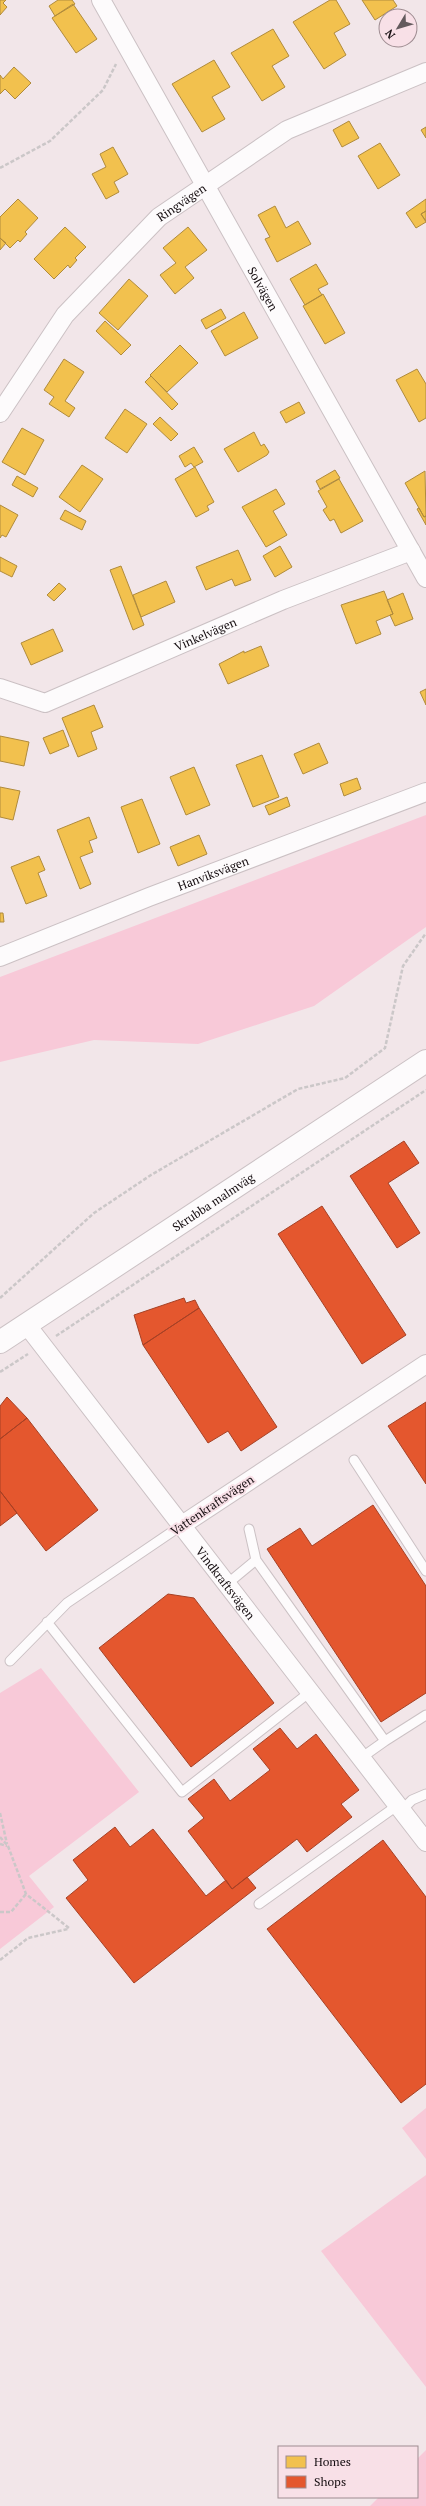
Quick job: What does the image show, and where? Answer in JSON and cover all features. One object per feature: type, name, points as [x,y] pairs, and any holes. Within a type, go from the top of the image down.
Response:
[{"type":"street","name":"Solvägen","points":[[101,0],[426,578]]},
{"type":"street","name":"Ringvägen","points":[[0,413],[65,315],[159,217],[287,130],[426,72]]},
{"type":"street","name":"Vinkelvägen","points":[[0,688],[45,703],[282,600],[411,551]]},
{"type":"street","name":"Hanviksvägen","points":[[0,957],[148,897],[426,792]]},
{"type":"street","name":"Skrubba malmväg","points":[[0,1342],[426,1061]]},
{"type":"street","name":"Vindkraftsvägen","points":[[26,1324],[43,1344],[426,1842]]},
{"type":"street","name":"Vattenkraftsvägen","points":[[182,1525],[426,1364]]},
{"type":"lane","points":[[354,1460],[426,1571]]},
{"type":"lane","name":"Vattenkraftsvägen","points":[[10,1661],[67,1603],[182,1525]]},
{"type":"lane","points":[[249,1530],[256,1560],[385,1741]]},
{"type":"lane","points":[[227,1584],[256,1560]]},
{"type":"lane","points":[[47,1622],[182,1792],[310,1692]]},
{"type":"lane","points":[[361,1758],[426,1715]]},
{"type":"lane","points":[[259,1904],[412,1800],[426,1794]]},
{"type":"path","points":[[0,168],[50,141],[103,90],[116,68],[120,34]]},
{"type":"path","points":[[0,1298],[94,1212],[151,1175],[298,1089],[345,1078],[385,1048],[403,966],[426,933]]},
{"type":"path","points":[[0,1372],[426,1090]]},
{"type":"path","points":[[0,1813],[8,1846],[26,1894],[68,1928],[28,1938],[0,1960]]},
{"type":"path","points":[[0,1837],[8,1846]]},
{"type":"path","points":[[0,1844],[8,1846]]},
{"type":"path","points":[[0,1912],[11,1912],[26,1894]]},
{"type":"shaded area","points":[[426,815],[426,927],[314,1006],[198,1044],[94,1040],[0,1062],[0,977]]},
{"type":"shaded area","points":[[41,1668],[139,1792],[29,1876],[54,1907],[0,1949],[0,1693]]},
{"type":"shaded area","points":[[426,2108],[426,2159],[402,2128]]},
{"type":"shaded area","points":[[426,2175],[426,2387],[321,2251]]},
{"type":"shaded area","points":[[426,2450],[426,2506],[370,2506],[378,2498],[418,2498],[418,2458]]},
{"type":"building: Homes","points":[[0,0],[6,0],[3,3],[7,7],[0,15]]},
{"type":"building: Homes","points":[[58,0],[72,0],[75,4],[55,16],[49,6]]},
{"type":"building: Homes","points":[[330,0],[336,0],[350,24],[334,33],[346,55],[324,69],[293,22]]},
{"type":"building: Homes","points":[[362,0],[393,0],[397,6],[394,8],[378,8],[378,18],[375,20]]},
{"type":"building: Homes","points":[[73,4],[97,39],[76,53],[52,18]]},
{"type":"building: Homes","points":[[273,29],[289,56],[272,66],[285,87],[262,101],[231,53]]},
{"type":"building: Homes","points":[[214,60],[230,87],[212,97],[225,119],[202,132],[172,84]]},
{"type":"building: Homes","points":[[14,67],[31,83],[15,99],[5,89],[0,94],[0,75],[3,79]]},
{"type":"building: Homes","points":[[349,121],[359,138],[342,147],[333,130]]},
{"type":"building: Homes","points":[[426,127],[426,138],[421,130]]},
{"type":"building: Homes","points":[[380,143],[400,175],[378,189],[358,156]]},
{"type":"building: Homes","points":[[113,147],[128,174],[114,182],[119,192],[106,199],[92,174],[106,167],[100,154]]},
{"type":"building: Homes","points":[[18,199],[38,218],[25,232],[27,234],[20,242],[18,240],[10,248],[0,238],[0,217]]},
{"type":"building: Homes","points":[[426,199],[426,211],[421,214],[426,222],[416,228],[406,213]]},
{"type":"building: Homes","points":[[275,206],[286,228],[298,221],[311,244],[277,262],[265,239],[270,237],[258,215]]},
{"type":"building: Homes","points":[[426,211],[426,221],[421,214]]},
{"type":"building: Homes","points":[[65,227],[86,247],[75,258],[77,260],[70,268],[68,265],[54,279],[34,259]]},
{"type":"building: Homes","points":[[188,227],[207,250],[185,267],[194,278],[175,294],[160,275],[176,263],[163,248]]},
{"type":"building: Homes","points":[[0,238],[6,243],[0,250]]},
{"type":"building: Homes","points":[[316,264],[328,284],[318,289],[322,295],[305,305],[290,279]]},
{"type":"building: Homes","points":[[129,279],[148,296],[118,330],[99,313]]},
{"type":"building: Homes","points":[[323,294],[345,333],[325,344],[303,306]]},
{"type":"building: Homes","points":[[221,309],[226,318],[206,329],[201,320]]},
{"type":"building: Homes","points":[[244,312],[258,338],[225,356],[211,331]]},
{"type":"building: Homes","points":[[105,321],[131,345],[121,355],[96,331]]},
{"type":"building: Homes","points":[[180,345],[198,363],[167,392],[150,375]]},
{"type":"building: Homes","points":[[64,359],[84,372],[65,401],[75,408],[69,417],[49,404],[54,397],[44,390]]},
{"type":"building: Homes","points":[[417,369],[426,384],[426,418],[419,422],[396,380]]},
{"type":"building: Homes","points":[[151,376],[178,404],[172,410],[145,382]]},
{"type":"building: Homes","points":[[299,402],[305,413],[286,423],[280,412]]},
{"type":"building: Homes","points":[[125,409],[147,424],[127,453],[105,438]]},
{"type":"building: Homes","points":[[160,417],[178,434],[171,441],[153,424]]},
{"type":"building: Homes","points":[[22,428],[44,440],[25,475],[2,462]]},
{"type":"building: Homes","points":[[254,432],[261,446],[264,444],[269,452],[267,455],[238,472],[224,449]]},
{"type":"building: Homes","points":[[194,447],[203,462],[194,467],[191,463],[185,467],[179,456]]},
{"type":"building: Homes","points":[[82,465],[103,479],[80,512],[59,497]]},
{"type":"building: Homes","points":[[195,467],[214,502],[207,506],[209,510],[196,517],[175,479]]},
{"type":"building: Homes","points":[[335,470],[340,478],[320,489],[316,481]]},
{"type":"building: Homes","points":[[425,471],[426,516],[424,517],[405,483]]},
{"type":"building: Homes","points":[[17,476],[38,488],[33,497],[12,485]]},
{"type":"building: Homes","points":[[339,479],[363,521],[341,533],[334,519],[330,521],[323,510],[327,507],[318,491]]},
{"type":"building: Homes","points":[[276,489],[285,504],[273,511],[287,535],[266,547],[242,507]]},
{"type":"building: Homes","points":[[0,505],[18,515],[6,537],[2,535],[0,538]]},
{"type":"building: Homes","points":[[419,508],[424,517],[426,516],[426,525],[417,509]]},
{"type":"building: Homes","points":[[65,510],[86,521],[82,530],[60,519]]},
{"type":"building: Homes","points":[[280,546],[292,567],[275,577],[263,556]]},
{"type":"building: Homes","points":[[238,550],[251,580],[235,586],[232,579],[206,590],[196,567]]},
{"type":"building: Homes","points":[[0,557],[17,566],[12,577],[0,571]]},
{"type":"building: Homes","points":[[121,566],[144,625],[133,630],[110,570]]},
{"type":"building: Homes","points":[[166,581],[175,602],[141,617],[133,595]]},
{"type":"building: Homes","points":[[59,583],[66,589],[54,601],[47,595]]},
{"type":"building: Homes","points":[[384,591],[393,614],[376,621],[381,634],[356,644],[341,605]]},
{"type":"building: Homes","points":[[403,593],[413,619],[395,626],[390,615],[393,614],[387,600]]},
{"type":"building: Homes","points":[[53,629],[63,651],[31,665],[21,643]]},
{"type":"building: Homes","points":[[261,646],[269,666],[228,684],[219,664],[244,651],[244,653]]},
{"type":"building: Homes","points":[[426,689],[426,705],[420,692]]},
{"type":"building: Homes","points":[[94,705],[103,727],[91,732],[97,749],[78,757],[62,718]]},
{"type":"building: Homes","points":[[63,730],[69,746],[50,754],[43,738]]},
{"type":"building: Homes","points":[[0,736],[29,742],[24,766],[0,761]]},
{"type":"building: Homes","points":[[319,743],[328,763],[303,774],[294,754]]},
{"type":"building: Homes","points":[[262,755],[279,797],[253,807],[236,765]]},
{"type":"building: Homes","points":[[194,767],[210,805],[186,815],[170,777]]},
{"type":"building: Homes","points":[[357,778],[361,789],[344,796],[340,784]]},
{"type":"building: Homes","points":[[0,787],[20,791],[13,820],[0,817]]},
{"type":"building: Homes","points":[[287,797],[290,806],[269,815],[265,806]]},
{"type":"building: Homes","points":[[142,799],[160,844],[138,853],[121,807]]},
{"type":"building: Homes","points":[[89,817],[97,838],[89,841],[93,852],[80,857],[91,884],[80,889],[57,830]]},
{"type":"building: Homes","points":[[199,835],[207,854],[178,866],[170,847]]},
{"type":"building: Homes","points":[[39,856],[45,870],[38,873],[47,896],[26,904],[11,867]]},
{"type":"building: Homes","points":[[0,913],[3,913],[4,922],[0,922]]},
{"type":"building: Shops","points":[[404,1141],[419,1163],[388,1183],[420,1233],[397,1248],[350,1176]]},
{"type":"building: Shops","points":[[322,1206],[406,1335],[362,1364],[278,1234]]},
{"type":"building: Shops","points":[[184,1298],[186,1303],[195,1300],[199,1308],[143,1345],[134,1315]]},
{"type":"building: Shops","points":[[199,1308],[277,1427],[241,1451],[228,1431],[208,1443],[143,1345]]},
{"type":"building: Shops","points":[[7,1397],[27,1418],[0,1439],[0,1406]]},
{"type":"building: Shops","points":[[426,1402],[426,1484],[388,1426]]},
{"type":"building: Shops","points":[[27,1418],[98,1510],[46,1551],[0,1491],[0,1439]]},
{"type":"building: Shops","points":[[0,1491],[17,1513],[0,1526]]},
{"type":"building: Shops","points":[[373,1505],[426,1586],[426,1693],[381,1722],[267,1549],[300,1528],[312,1546]]},
{"type":"building: Shops","points":[[168,1594],[194,1598],[274,1703],[191,1767],[99,1648]]},
{"type":"building: Shops","points":[[280,1728],[297,1749],[316,1734],[359,1790],[341,1804],[352,1817],[307,1852],[297,1839],[232,1889],[188,1831],[204,1818],[188,1799],[214,1779],[230,1801],[270,1770],[253,1749]]},
{"type":"building: Shops","points":[[115,1827],[130,1847],[153,1829],[206,1896],[226,1880],[232,1889],[247,1877],[256,1888],[134,1983],[66,1898],[88,1880],[73,1860]]},
{"type":"building: Shops","points":[[383,1840],[426,1897],[426,2084],[401,2103],[267,1929]]}]
